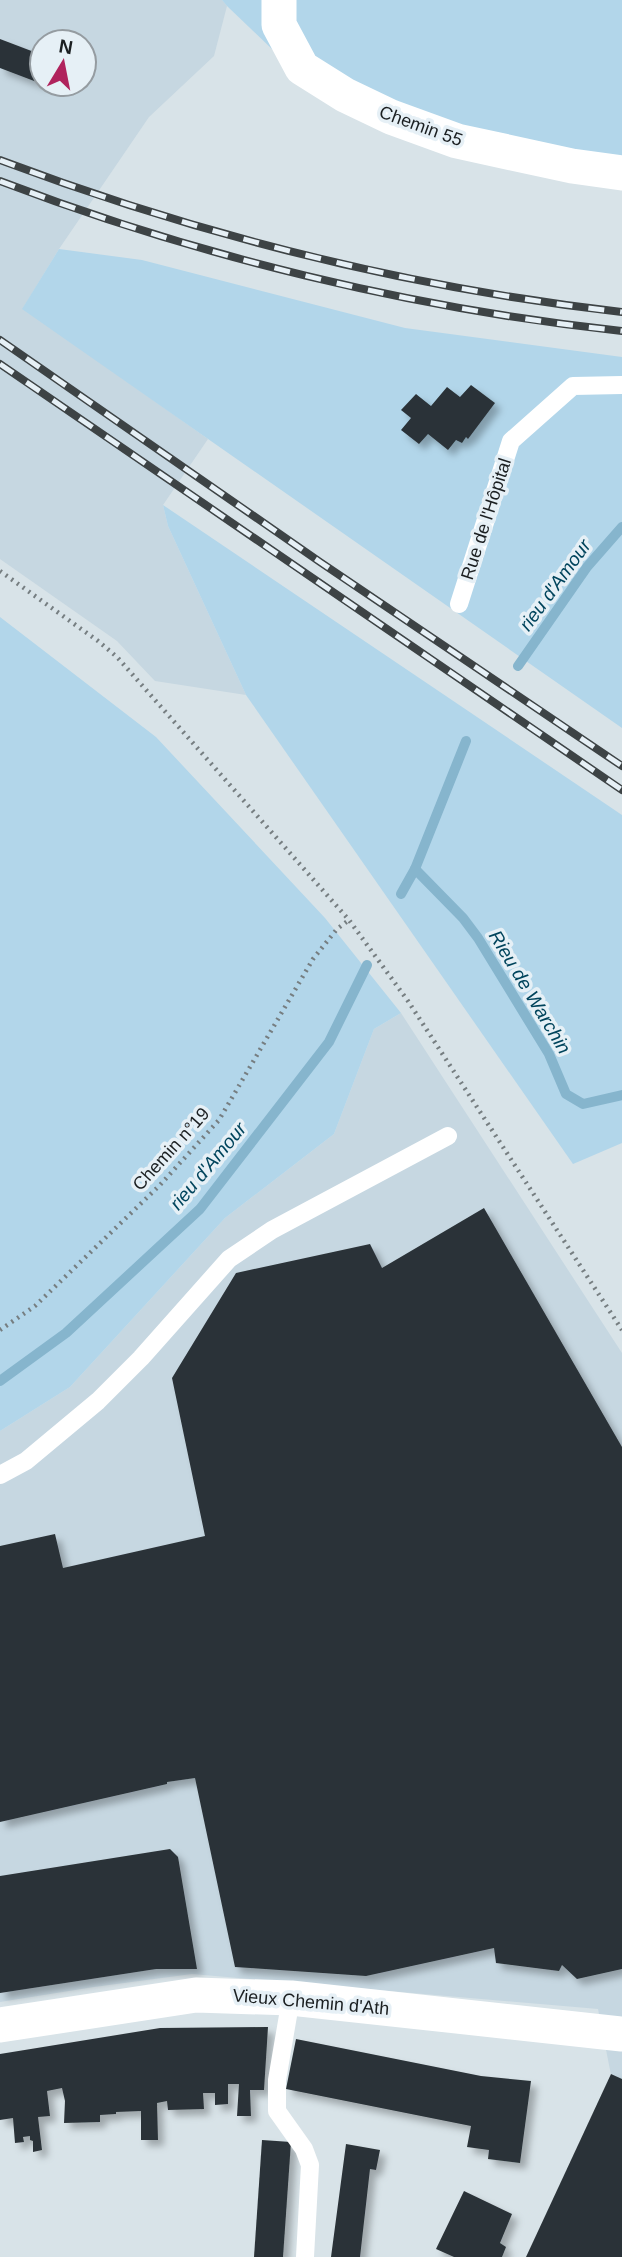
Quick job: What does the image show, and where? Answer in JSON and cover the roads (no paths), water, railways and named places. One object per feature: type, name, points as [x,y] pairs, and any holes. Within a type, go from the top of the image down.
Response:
[{"type":"street","name":"Chemin 55","points":[[279,0],[279,25],[302,68],[345,95],[391,117],[457,141],[572,166],[622,173]]},
{"type":"street","name":"Vieux Chemin d'Ath","points":[[0,2025],[196,1995],[292,1998],[622,2034]]},
{"type":"lane","name":"Rue de l'Hôpital","points":[[459,604],[511,441],[573,386],[622,385]]},
{"type":"lane","points":[[0,1475],[26,1461],[98,1401],[141,1358],[229,1259],[272,1230],[448,1136]]},
{"type":"lane","points":[[292,1998],[276,2080],[277,2111],[304,2149],[310,2165],[305,2257]]},
{"type":"waterway","name":"rieu d'Amour","points":[[518,666],[587,567],[622,527]]},
{"type":"waterway","name":"rieu d'Amour","points":[[401,894],[415,869],[466,741]]},
{"type":"waterway","name":"Rieu de Warchin","points":[[415,869],[463,918],[478,938],[549,1054],[566,1094],[583,1104],[622,1095]]},
{"type":"waterway","name":"rieu d'Amour","points":[[0,1381],[66,1333],[200,1209],[329,1042],[367,965]]},
{"type":"railway","points":[[0,160],[151,212],[306,255],[463,289],[622,312]]},
{"type":"railway","points":[[0,181],[151,233],[307,276],[465,309],[622,331]]},
{"type":"railway","points":[[0,340],[320,562],[622,766]]},
{"type":"railway","points":[[0,364],[622,790]]}]
